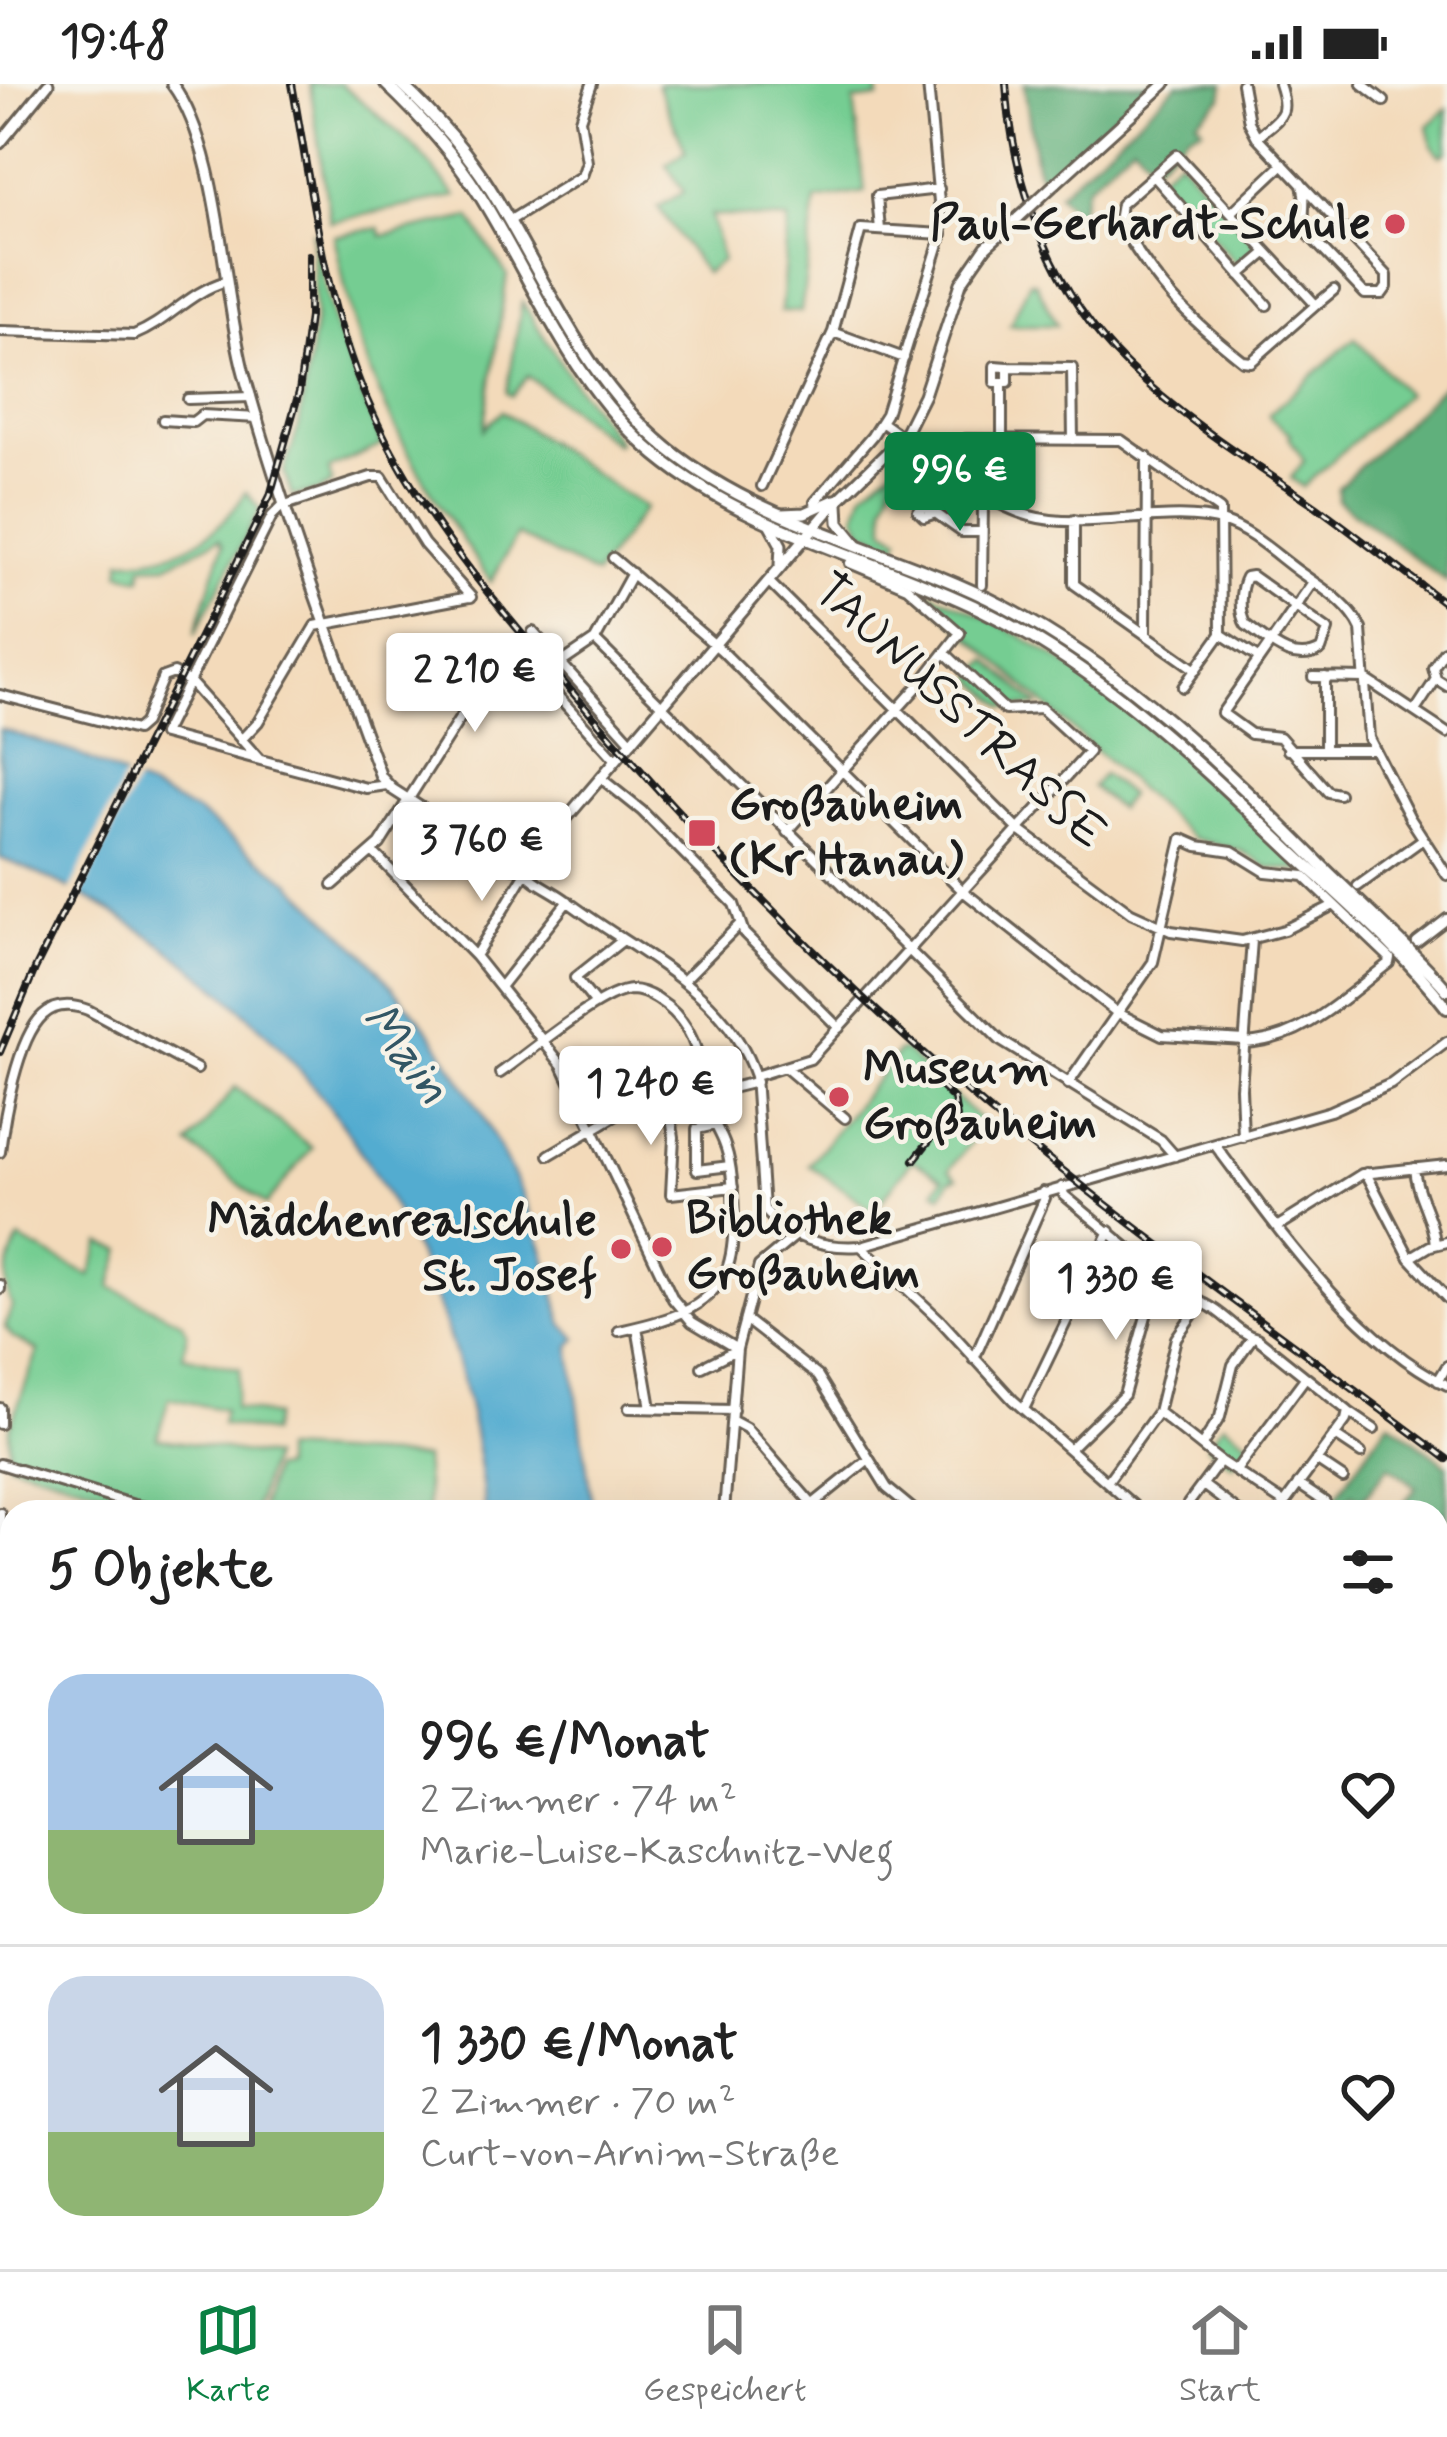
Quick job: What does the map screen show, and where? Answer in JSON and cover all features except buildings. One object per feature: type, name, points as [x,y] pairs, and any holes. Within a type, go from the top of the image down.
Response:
[{"type":"main road","points":[[386,84],[431,130],[471,182],[568,353],[612,411],[657,456],[686,477],[993,615],[1108,687],[1197,762],[1394,947],[1447,1008]]},
{"type":"main road","points":[[400,84],[460,145],[586,357],[630,413],[683,460],[770,516]]},
{"type":"main road","points":[[810,532],[857,544],[1003,606],[1071,646],[1142,697],[1244,788],[1447,990]]},
{"type":"street","points":[[0,143],[48,84]]},
{"type":"street","points":[[172,84],[185,106],[207,176],[251,397],[375,759],[388,785],[684,980],[732,1036],[756,1079],[764,1209],[795,1236],[832,1246],[861,1246],[1243,1137],[1364,1098],[1447,1042]]},
{"type":"street","points":[[509,221],[582,176],[587,162],[580,119],[592,84]]},
{"type":"street","points":[[814,502],[881,422],[942,234],[928,84]]},
{"type":"street","points":[[476,956],[524,872],[810,532],[902,437],[924,395],[961,284],[986,247],[1166,84]]},
{"type":"street","points":[[1242,84],[1249,122],[1257,136],[1326,206],[1387,275],[1382,293],[1362,292],[1306,232],[1301,183]]},
{"type":"street","points":[[1257,136],[1284,113],[1280,84]]},
{"type":"street","points":[[1362,84],[1384,100]]},
{"type":"street","points":[[1316,305],[1177,155],[1121,204],[1118,221],[1154,280],[1190,319],[1243,361],[1250,362],[1334,290]]},
{"type":"street","points":[[1231,213],[1282,164]]},
{"type":"street","points":[[1154,176],[1267,305]]},
{"type":"street","points":[[880,230],[877,196],[939,189]]},
{"type":"street","points":[[1305,210],[1326,206]]},
{"type":"street","points":[[762,486],[832,332],[861,229],[942,234]]},
{"type":"street","points":[[1240,275],[1267,252]]},
{"type":"street","points":[[0,332],[127,336],[148,328],[199,291],[227,281]]},
{"type":"street","points":[[832,332],[904,358]]},
{"type":"street","points":[[995,366],[995,382],[1008,382],[1008,367]]},
{"type":"street","points":[[980,367],[1072,368],[1073,440]]},
{"type":"street","points":[[982,585],[986,495],[1001,477],[1002,382]]},
{"type":"street","points":[[188,399],[251,397]]},
{"type":"street","points":[[163,420],[194,422],[202,415],[258,418]]},
{"type":"street","points":[[881,422],[986,495],[1026,515],[1220,521],[1248,534],[1313,582],[1357,620],[1365,648],[1365,722],[1374,750],[1447,875]]},
{"type":"street","points":[[966,439],[1121,440],[1218,508],[1221,634],[1183,687]]},
{"type":"street","points":[[1146,635],[1148,458]]},
{"type":"street","points":[[242,740],[258,722],[309,632],[328,623],[470,597],[424,544],[382,478],[371,477],[286,505],[272,517],[163,734],[365,788],[388,785]]},
{"type":"street","points":[[773,577],[781,545],[770,516],[805,513],[844,494]]},
{"type":"street","points":[[844,494],[837,518],[857,544]]},
{"type":"street","points":[[933,514],[962,532],[982,532]]},
{"type":"street","points":[[1074,520],[1074,584],[1196,670]]},
{"type":"street","points":[[614,558],[716,646],[964,891],[1116,1012],[1162,1035],[1245,1041],[1300,1029],[1390,959],[1304,876],[1266,872],[1232,851],[1182,839],[1149,969],[1116,1012],[1068,1084]]},
{"type":"street","points":[[787,832],[960,633],[912,590],[850,563]]},
{"type":"street","points":[[561,663],[595,640],[632,573]]},
{"type":"street","points":[[1252,576],[1294,606],[1328,630],[1321,650],[1312,655],[1287,654],[1242,619],[1242,584],[1252,576]]},
{"type":"street","name":"TAUNUSSTRASSE","points":[[773,577],[1019,830],[1108,898],[1163,928],[1216,939],[1252,940]]},
{"type":"street","points":[[1313,582],[1222,713],[1251,734],[1280,737],[1328,792],[1339,794]]},
{"type":"street","points":[[533,632],[633,743]]},
{"type":"street","points":[[1221,634],[1258,658]]},
{"type":"street","points":[[595,640],[1000,1041],[1161,1140],[1175,1156]]},
{"type":"street","points":[[333,885],[373,852],[471,701],[515,650],[617,761]]},
{"type":"street","points":[[1444,651],[1433,668],[1436,679],[1447,686]]},
{"type":"street","points":[[549,1155],[649,1095],[719,1090],[810,1059],[1089,752],[1041,709],[1005,710],[945,653]]},
{"type":"street","points":[[0,695],[132,730],[144,723],[165,675],[174,674],[190,682],[260,760]]},
{"type":"street","points":[[1313,677],[1364,678],[1447,733]]},
{"type":"street","points":[[1325,677],[1325,750]]},
{"type":"street","points":[[1414,711],[1436,679]]},
{"type":"street","points":[[1288,750],[1374,750]]},
{"type":"street","points":[[602,779],[642,811],[734,904],[740,925],[839,1028]]},
{"type":"street","points":[[1358,886],[1423,839]]},
{"type":"street","points":[[373,852],[476,956],[545,1043],[569,1076],[631,1213],[684,1314],[737,1349]]},
{"type":"street","points":[[500,987],[568,902]]},
{"type":"street","points":[[1243,1137],[1240,1108],[1252,940],[1293,926],[1334,904]]},
{"type":"street","points":[[1417,941],[1447,919]]},
{"type":"street","points":[[684,980],[740,925]]},
{"type":"street","points":[[596,1004],[575,978],[623,940]]},
{"type":"street","points":[[500,1073],[596,1004],[634,990],[667,1005],[698,1048],[733,1187],[726,1270],[684,1314],[619,1331]]},
{"type":"street","points":[[0,1152],[19,1066],[39,1019],[49,1010],[68,1005],[88,1010],[197,1069]]},
{"type":"street","points":[[786,1068],[845,1118]]},
{"type":"street","points":[[667,1091],[674,1137],[671,1194],[733,1187]]},
{"type":"street","points":[[715,1125],[697,1130],[697,1170],[730,1166]]},
{"type":"street","points":[[1215,1145],[1276,1227],[1357,1316],[1414,1367],[1443,1383],[1447,1366]]},
{"type":"street","points":[[1276,1227],[1366,1173],[1447,1165]]},
{"type":"street","points":[[1414,1168],[1415,1188],[1431,1216],[1436,1244]]},
{"type":"street","points":[[1366,1173],[1410,1258],[1447,1298]]},
{"type":"street","points":[[1062,1187],[1064,1195],[1158,1273],[1375,1429]]},
{"type":"street","points":[[974,1359],[1045,1198],[1043,1192]]},
{"type":"street","points":[[1024,1409],[1110,1231]]},
{"type":"street","points":[[725,1500],[737,1349],[754,1284],[760,1266],[795,1236]]},
{"type":"street","points":[[1410,1258],[1447,1242]]},
{"type":"street","points":[[861,1246],[1024,1409],[1127,1500]]},
{"type":"street","points":[[1069,1449],[1126,1392],[1158,1273]]},
{"type":"street","points":[[1107,1482],[1159,1412],[1176,1338],[1200,1304]]},
{"type":"street","points":[[745,1319],[814,1371],[889,1490],[901,1500]]},
{"type":"street","points":[[637,1327],[651,1408]]},
{"type":"street","points":[[1202,1445],[1220,1417],[1230,1372],[1252,1338]]},
{"type":"street","points":[[702,1367],[737,1349]]},
{"type":"street","points":[[1237,1469],[1305,1378]]},
{"type":"street","points":[[0,1408],[0,1424]]},
{"type":"street","points":[[629,1408],[733,1415],[809,1500]]},
{"type":"street","points":[[1287,1500],[1348,1411]]},
{"type":"street","points":[[1159,1412],[1272,1500]]},
{"type":"street","points":[[1334,1436],[1361,1454]]},
{"type":"street","points":[[825,1500],[869,1459]]},
{"type":"street","points":[[1316,1460],[1342,1478]]},
{"type":"street","points":[[1191,1500],[1220,1461]]},
{"type":"street","points":[[0,1464],[118,1500]]},
{"type":"street","points":[[1298,1484],[1322,1500]]},
{"type":"street","points":[[1204,1485],[1223,1500]]},
{"type":"street","points":[[0,1514],[0,1553]]},
{"type":"green space","points":[[310,84],[340,84],[350,91],[416,148],[456,196],[330,222]]},
{"type":"green space","points":[[657,84],[877,84],[879,98],[854,101],[865,192],[816,200],[801,312],[781,311],[788,220],[711,215],[722,261],[705,273],[658,207],[684,192],[666,164],[686,152]]},
{"type":"green space","points":[[1024,84],[1149,84],[1044,179],[1037,172]]},
{"type":"green space","points":[[1177,84],[1224,84],[1222,98],[1197,120],[1203,128],[1189,133],[1154,166],[1133,143],[1087,186],[1078,215],[1058,194]]},
{"type":"green space","points":[[1447,109],[1447,151],[1441,156],[1432,145],[1428,126]]},
{"type":"green space","points":[[1178,158],[1259,247],[1238,265],[1158,176]]},
{"type":"green space","points":[[470,217],[507,275],[484,429],[502,411],[645,508],[595,575],[517,535],[491,582],[412,460],[367,362],[334,236],[379,228],[382,236]]},
{"type":"green space","points":[[312,230],[334,326],[382,445],[329,469],[332,483],[319,491],[292,496],[284,472],[299,426],[315,323]]},
{"type":"green space","points":[[1030,281],[1036,283],[1057,325],[1010,325]]},
{"type":"green space","points":[[522,302],[616,444],[528,376],[512,396],[507,393]]},
{"type":"green space","points":[[1355,338],[1406,394],[1303,487],[1291,478],[1304,461],[1291,434],[1269,414]]},
{"type":"green space","points":[[1447,382],[1447,582],[1338,501],[1338,488]]},
{"type":"green space","points":[[997,442],[999,475],[989,487],[955,466],[965,443]]},
{"type":"green space","points":[[903,459],[937,469],[932,475],[897,470],[885,504],[885,528],[900,537],[897,545],[863,530],[856,515],[864,491]]},
{"type":"green space","points":[[246,492],[260,509],[195,634],[223,545],[219,539],[166,565],[143,566],[141,578],[120,573],[122,560],[160,556],[194,543],[222,522]]},
{"type":"green space","points":[[915,587],[972,610],[1075,670],[1170,745],[1303,868],[1267,867],[1241,851],[1192,838]]},
{"type":"green space","points":[[988,660],[1038,706],[1005,707],[974,676]]},
{"type":"green space","points":[[1103,774],[1129,795],[1118,809],[1092,787]]},
{"type":"green space","points":[[899,1051],[905,1051],[985,1124],[949,1170],[957,1178],[950,1180],[942,1195],[935,1190],[943,1178],[912,1160],[874,1211],[809,1165]]},
{"type":"green space","points":[[235,1087],[312,1148],[266,1205],[189,1145]]},
{"type":"green space","points":[[19,1239],[90,1276],[101,1243],[122,1250],[111,1287],[182,1322],[187,1332],[183,1356],[240,1369],[234,1408],[274,1416],[270,1433],[221,1424],[224,1410],[169,1398],[157,1438],[271,1457],[258,1500],[147,1500],[9,1463],[9,1429],[38,1351],[12,1337],[5,1327],[12,1306],[7,1272]]},
{"type":"green space","points":[[1389,1421],[1447,1465],[1447,1500],[1406,1500],[1416,1487],[1389,1466],[1363,1500],[1352,1494],[1348,1500],[1333,1500]]},
{"type":"green space","points":[[1223,1423],[1250,1442],[1233,1465],[1207,1446]]},
{"type":"green space","points":[[282,1450],[424,1458],[427,1500],[263,1500],[272,1469],[282,1468]]},
{"type":"water","name":"Main","points":[[0,729],[76,753],[198,813],[290,882],[368,957],[429,1030],[481,1112],[523,1195],[563,1324],[577,1338],[570,1346],[591,1500],[483,1500],[468,1405],[437,1302],[393,1205],[336,1115],[267,1034],[187,963],[98,904],[0,858]]},
{"type":"pier","points":[[128,770],[140,775],[79,900],[68,894]]},
{"type":"railway","points":[[292,84],[329,284],[367,400],[411,485],[524,637],[742,879],[965,1090],[1128,1221],[1447,1459]]},
{"type":"railway","points":[[1006,84],[1017,160],[1041,235],[1077,304],[1100,335],[1126,364],[1194,421],[1447,605]]},
{"type":"railway","points":[[0,1052],[35,969],[270,496],[299,392],[309,317],[309,255]]},
{"type":"railway","points":[[914,1160],[933,1136],[957,1118],[954,1099],[934,1080]]},
{"type":"place","name":"Paul-Gerhardt-Schule","points":[[1395,224]]},
{"type":"place","name":"Großauheim (Kr Hanau)","points":[[702,833]]},
{"type":"place","name":"Museum Großauheim","points":[[839,1097]]},
{"type":"place","name":"Bibliothek Großauheim","points":[[662,1247]]},
{"type":"place","name":"Mädchenrealschule St. Josef","points":[[621,1249]]}]
